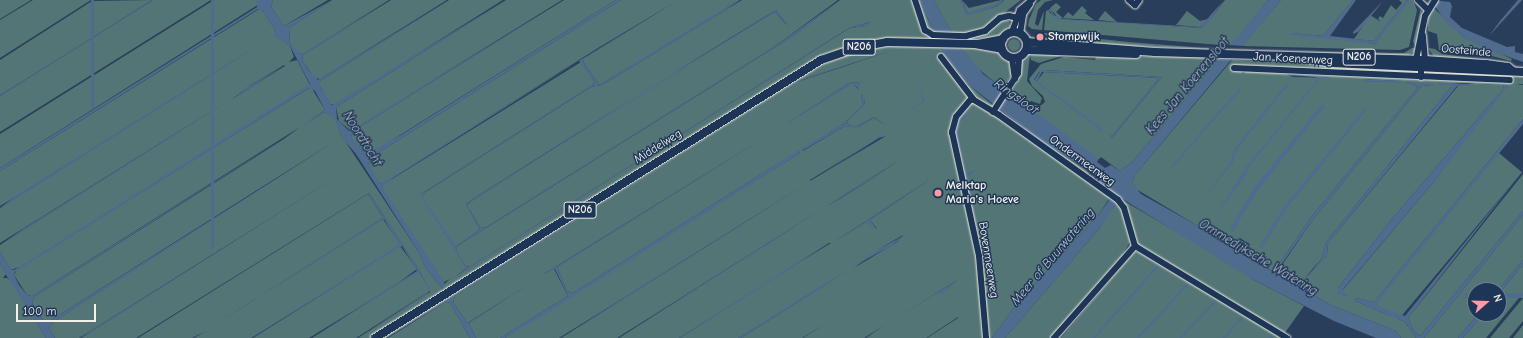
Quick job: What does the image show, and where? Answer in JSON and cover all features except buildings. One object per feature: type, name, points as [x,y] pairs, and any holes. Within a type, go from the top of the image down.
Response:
[{"type":"main road","name":"N206","points":[[1003,39],[1016,33]]},
{"type":"main road","points":[[1003,39],[1002,49],[1016,57],[1027,46],[1016,33]]},
{"type":"main road","name":"Middelweg","points":[[375,338],[821,60],[873,43],[939,39],[956,40],[1002,49]]},
{"type":"main road","name":"Middelweg","points":[[975,44],[1003,39]]},
{"type":"main road","name":"Jan Koenenweg","points":[[1027,46],[1301,58],[1332,63],[1421,68]]},
{"type":"main road","name":"Jan Koenenweg","points":[[1301,58],[1313,55],[1416,60]]},
{"type":"main road","name":"Oosteinde","points":[[1416,60],[1486,64],[1508,67],[1513,71]]},
{"type":"main road","name":"Oosteinde","points":[[1421,68],[1508,73],[1513,71],[1523,72]]},
{"type":"street","points":[[915,0],[925,30],[939,39]]},
{"type":"street","points":[[1016,33],[1019,19],[1033,0]]},
{"type":"street","points":[[1128,0],[1135,5],[1140,0]]},
{"type":"street","points":[[1418,0],[1427,9]]},
{"type":"street","points":[[1421,68],[1416,60],[1423,35],[1427,9],[1434,1]]},
{"type":"street","points":[[956,40],[985,31],[1000,18],[1019,19]]},
{"type":"street","points":[[1423,35],[1425,60],[1421,68],[1421,78],[1510,80]]},
{"type":"street","points":[[941,57],[971,99],[994,109],[1015,78],[1016,57]]},
{"type":"street","name":"Jan Koenenweg","points":[[1234,68],[1421,78]]},
{"type":"street","name":"Bovenmeerweg","points":[[971,99],[956,117],[952,132],[979,256],[986,338]]},
{"type":"street","name":"Ondermeerweg","points":[[994,109],[1116,199],[1124,208],[1134,246]]},
{"type":"street","points":[[1054,338],[1134,246],[1287,338]]},
{"type":"green space","points":[[0,0],[31,0],[0,19]]},
{"type":"green space","points":[[33,0],[91,0],[0,58],[0,20]]},
{"type":"green space","points":[[152,0],[0,95],[0,60],[92,1]]},
{"type":"green space","points":[[153,0],[211,0],[0,132],[0,96]]},
{"type":"green space","points":[[214,0],[257,0],[259,4],[0,168],[0,134]]},
{"type":"green space","points":[[273,0],[328,0],[284,26],[271,7]]},
{"type":"green space","points":[[332,0],[389,0],[303,54],[298,53],[290,43],[289,28]]},
{"type":"green space","points":[[391,0],[447,0],[320,79],[314,78],[302,60],[303,55]]},
{"type":"green space","points":[[449,0],[503,0],[337,104],[330,104],[320,86],[320,81]]},
{"type":"green space","points":[[506,0],[562,0],[351,131],[339,121],[336,107]]},
{"type":"green space","points":[[564,0],[616,0],[381,147],[365,154],[351,137],[353,131]]},
{"type":"green space","points":[[621,0],[740,0],[599,85],[584,63],[583,59],[675,2],[598,48],[382,184],[378,183],[368,163],[376,154]]},
{"type":"green space","points":[[742,0],[838,0],[774,47],[485,228],[480,227],[469,209],[467,205],[470,202],[630,100],[476,197],[466,204],[480,230],[456,246],[452,244],[422,198],[424,193],[591,87],[602,85]],"holes":[[[776,10],[788,26],[775,12],[670,75]]]},
{"type":"green space","points":[[840,0],[919,0],[945,55],[965,82],[1012,121],[1086,170],[1089,173],[1087,175],[1116,194],[1113,200],[1109,199],[1099,214],[1015,306],[992,338],[927,338],[958,317],[926,338],[866,338],[883,326],[864,338],[803,338],[825,324],[802,338],[741,338],[847,271],[738,338],[680,338],[768,282],[679,338],[619,338],[822,209],[617,338],[561,338],[806,184],[559,338],[505,338],[800,153],[799,151],[769,169],[573,293],[567,291],[557,267],[783,126],[542,275],[554,269],[568,296],[500,338],[476,338],[469,323],[531,283],[467,323],[453,302],[455,296],[758,105],[386,338],[358,338],[430,292],[419,270],[369,193],[136,338],[81,338],[352,167],[79,338],[55,338],[49,328],[53,322],[335,141],[48,322],[43,320],[32,303],[34,297],[284,139],[300,127],[32,296],[27,295],[14,275],[17,270],[311,87],[325,110],[308,122],[325,112],[336,119],[341,135],[418,251],[425,267],[444,291],[443,285],[450,279],[444,282],[440,279],[385,193],[382,187],[384,184],[581,62],[594,81],[593,85],[421,194],[466,268],[456,276],[850,28],[866,26],[870,22],[849,28],[470,267],[465,265],[456,250],[459,245],[796,34]],"holes":[[[891,51],[791,84],[796,81]],[[860,82],[858,89],[854,85],[849,85],[786,124],[849,83]],[[861,94],[865,100],[864,105],[847,121],[848,124],[855,127],[845,126],[803,151],[802,149],[843,124],[863,105]],[[874,117],[885,125],[874,118],[858,127],[855,127]],[[881,136],[886,136],[810,181]],[[898,161],[864,184],[826,207],[847,193]],[[932,178],[870,220],[877,229],[866,222],[835,241]],[[903,235],[897,242],[854,268],[881,248]],[[829,243],[831,243],[771,280]],[[957,280],[942,293],[935,294],[887,324]]]},
{"type":"green space","points":[[934,0],[960,0],[967,15],[998,6],[1004,0],[1021,0],[987,26],[966,34],[952,33]]},
{"type":"green space","points":[[962,0],[969,8],[1001,0],[997,4],[968,13]]},
{"type":"green space","points":[[1041,0],[1053,0],[1045,2],[1038,10],[1035,24],[1038,26],[1044,11],[1042,30],[1032,29],[1028,26],[1029,20],[1036,4]]},
{"type":"green space","points":[[1225,0],[1268,0],[1231,46],[1044,30],[1046,11],[1050,9],[1049,12],[1058,19],[1203,28]]},
{"type":"green space","points":[[1281,0],[1353,0],[1323,36],[1291,33],[1375,44],[1408,0],[1413,0],[1417,10],[1409,47],[1400,50],[1242,46]]},
{"type":"green space","points":[[1399,0],[1407,0],[1374,41],[1354,39],[1370,15],[1381,22],[1378,19],[1380,16],[1383,18],[1391,5],[1396,10],[1402,3]]},
{"type":"green space","points":[[1056,3],[1061,7],[1056,12],[1063,18],[1068,12],[1073,16],[1082,6],[1087,11],[1085,13],[1094,20],[1058,18],[1050,8]]},
{"type":"green space","points":[[1435,5],[1434,11],[1435,9],[1463,37],[1512,59],[1511,61],[1488,55],[1439,50],[1437,34],[1428,31],[1428,18]]},
{"type":"green space","points":[[1421,8],[1422,15],[1417,45],[1415,45],[1413,41]]},
{"type":"green space","points":[[259,9],[263,11],[275,30],[274,35],[290,46],[294,57],[289,62],[297,60],[310,85],[22,266],[11,270],[0,252],[0,245],[226,102],[0,243],[0,208],[270,38],[0,206],[0,171]],"holes":[[[284,65],[285,66],[232,99],[249,86]]]},
{"type":"green space","points":[[1105,11],[1117,22],[1098,20]]},
{"type":"green space","points":[[1187,11],[1200,21],[1208,19],[1200,27],[1176,25]]},
{"type":"green space","points":[[1004,20],[1009,21],[1010,26],[1000,37],[963,39],[980,35]]},
{"type":"green space","points":[[1044,33],[1215,49],[1104,45],[1056,38],[1056,36],[1044,35]]},
{"type":"green space","points":[[1016,39],[1019,40],[1019,50],[1012,51],[1009,50],[1008,43],[1009,40]]},
{"type":"green space","points":[[962,47],[996,50],[1008,60],[1012,73],[1003,89],[976,67],[961,49]]},
{"type":"green space","points":[[1412,48],[1417,48],[1414,52],[1403,58],[1340,53],[1272,54],[1272,52],[1404,53]]},
{"type":"green space","points":[[1428,48],[1435,49],[1442,54],[1510,63],[1435,58]]},
{"type":"green space","points":[[1028,54],[1064,55],[1039,63],[1031,60],[1030,55],[1027,81],[1042,98],[1040,104],[1031,101],[1024,105],[1010,94],[1019,80],[1022,61]]},
{"type":"green space","points":[[1064,57],[1095,60],[1096,57],[1208,57],[1207,59],[1219,59],[1132,162],[1120,171],[1101,157],[1098,160],[1026,106],[1031,104],[1040,106],[1045,102],[1043,96],[1032,86],[1029,79],[1041,64]],"holes":[[[1045,70],[1162,77],[1112,138],[1110,136],[1113,135],[1159,78],[1044,72],[1037,81],[1034,80],[1039,72]]]},
{"type":"green space","points":[[1232,60],[1416,69],[1417,75],[1242,70],[1242,74],[1248,71],[1433,80],[1512,81],[1429,75],[1427,71],[1523,76],[1523,84],[1516,85],[1523,85],[1523,119],[1374,302],[1356,298],[1355,301],[1405,322],[1416,338],[1401,338],[1396,331],[1331,305],[1210,235],[1208,228],[1198,226],[1136,189],[1132,182],[1135,175]],"holes":[[[1283,73],[1330,76],[1330,78],[1293,77]],[[1363,79],[1401,81],[1363,81]],[[1406,82],[1434,86],[1422,85],[1312,221],[1282,265],[1279,264],[1312,216],[1418,87]],[[1438,83],[1475,83],[1458,86],[1328,243],[1327,256],[1304,279],[1322,258],[1326,242],[1452,85]],[[1507,84],[1504,88],[1503,85],[1480,85]],[[1504,88],[1432,184],[1342,291],[1338,288],[1391,220]]]},
{"type":"green space","points":[[1499,153],[1522,172],[1397,322],[1374,302]]},
{"type":"green space","points":[[1523,174],[1523,211],[1420,336],[1413,330],[1408,318]]},
{"type":"green space","points":[[368,194],[383,218],[216,324],[383,219],[400,245],[251,338],[194,338],[206,331],[192,338],[138,338]]},
{"type":"green space","points":[[1119,198],[1231,264],[1252,279],[1304,306],[1284,334],[1139,247]]},
{"type":"green space","points":[[1116,202],[1121,207],[1131,240],[1121,257],[1052,338],[1005,338],[1099,229]]},
{"type":"green space","points":[[1523,215],[1523,260],[1505,282],[1469,282]]},
{"type":"green space","points":[[400,246],[417,269],[398,283],[309,338],[253,338]]},
{"type":"green space","points":[[1134,252],[1139,252],[1283,338],[1061,338]]},
{"type":"green space","points":[[0,263],[6,274],[3,278],[7,278],[11,281],[46,338],[0,338]]},
{"type":"green space","points":[[1523,264],[1523,293],[1507,312],[1507,284]]},
{"type":"green space","points":[[416,272],[419,272],[428,287],[428,292],[356,338],[312,338]]},
{"type":"green space","points":[[1467,285],[1467,322],[1471,322],[1458,338],[1424,338]]},
{"type":"green space","points":[[1523,298],[1523,321],[1509,338],[1490,338],[1503,322],[1507,322],[1507,317]]},
{"type":"green space","points":[[446,302],[450,303],[470,338],[388,338]]},
{"type":"green space","points":[[1476,322],[1499,322],[1486,338],[1463,338]]},
{"type":"green space","points":[[1523,325],[1523,338],[1513,338]]},
{"type":"water","points":[[91,0],[94,0],[94,108],[91,108]]},
{"type":"water","points":[[153,0],[0,96],[0,95]]},
{"type":"water","points":[[211,0],[214,0],[214,249],[211,249]]},
{"type":"water","points":[[257,0],[273,0],[271,7],[284,26],[332,0],[289,28],[290,43],[301,54],[391,0],[303,55],[302,60],[309,71],[318,80],[449,0],[320,81],[321,88],[332,105],[506,0],[336,107],[337,119],[349,131],[564,0],[353,131],[351,137],[366,154],[401,135],[616,0],[621,0],[376,154],[368,163],[380,184],[677,0],[583,59],[584,63],[599,85],[706,19],[742,0],[602,85],[591,87],[424,193],[424,200],[456,246],[480,230],[466,204],[476,197],[776,10],[789,26],[775,12],[470,202],[467,205],[469,209],[480,227],[485,228],[774,47],[840,0],[796,34],[459,245],[456,250],[468,267],[849,28],[871,22],[866,26],[850,28],[456,276],[466,268],[424,202],[421,194],[593,85],[594,81],[579,61],[393,178],[382,187],[444,282],[444,291],[425,267],[418,251],[356,154],[342,138],[336,120],[325,112],[304,125],[325,110],[315,91],[309,88],[15,272],[14,275],[19,285],[27,295],[32,296],[300,128],[34,297],[32,303],[35,309],[43,320],[48,322],[337,141],[53,322],[49,328],[55,338],[46,338],[6,275],[0,263],[0,252],[11,270],[14,270],[310,84],[290,46],[273,35],[275,30],[263,11],[258,9],[0,171],[0,168],[257,7]]},
{"type":"water","points":[[919,0],[934,0],[961,49],[966,52],[983,74],[1094,155],[1098,160],[1097,162],[1105,168],[1111,165],[1120,171],[1132,162],[1268,0],[1281,0],[1135,175],[1132,182],[1141,194],[1198,226],[1206,226],[1210,235],[1235,250],[1331,305],[1396,331],[1401,338],[1376,338],[1334,321],[1252,279],[1121,198],[1099,229],[1005,338],[992,338],[1015,306],[1099,214],[1110,199],[1113,200],[1116,195],[1100,182],[1099,177],[1041,141],[965,82],[945,55]]},
{"type":"water","points":[[1224,0],[1204,28],[1061,20],[1055,18],[1049,10],[1051,8],[1054,15],[1063,19],[1200,27]]},
{"type":"water","points":[[1353,0],[1356,0],[1330,36],[1374,41],[1407,0],[1410,1],[1375,44],[1289,35],[1291,33],[1323,36]]},
{"type":"water","points":[[1384,0],[1358,32],[1353,34],[1353,32]]},
{"type":"water","points":[[1431,0],[1450,2],[1452,6],[1450,17],[1462,28],[1507,47],[1515,46],[1515,52],[1523,54],[1523,62],[1489,50],[1463,37],[1445,21]]},
{"type":"water","points":[[1518,0],[1522,0],[1489,36],[1500,21]]},
{"type":"water","points":[[270,38],[189,90],[0,208],[15,196]]},
{"type":"water","points":[[891,50],[791,84],[796,81]]},
{"type":"water","points":[[285,65],[253,86],[231,99],[249,86]]},
{"type":"water","points":[[1041,70],[1162,77],[1112,138],[1109,136],[1113,135],[1159,78],[1042,72],[1037,81],[1103,129],[1102,131],[1034,81]]},
{"type":"water","points":[[1282,74],[1330,76],[1330,79],[1321,78],[1300,103],[1249,167],[1247,174],[1213,219],[1246,167],[1317,80],[1316,77]]},
{"type":"water","points":[[1363,79],[1401,81],[1401,83],[1363,81]]},
{"type":"water","points":[[860,82],[859,89],[854,85],[849,85],[786,124],[849,83]]},
{"type":"water","points":[[1406,82],[1433,83],[1434,86],[1422,85],[1312,221],[1281,265],[1279,264],[1312,216],[1418,87]]},
{"type":"water","points":[[1439,82],[1475,85],[1457,86],[1328,243],[1327,256],[1305,280],[1322,258],[1326,242],[1451,87],[1451,85],[1440,85]]},
{"type":"water","points":[[1286,84],[1288,85],[1236,151],[1233,163],[1203,198],[1230,163],[1234,149]]},
{"type":"water","points":[[1480,84],[1507,84],[1508,86],[1432,184],[1344,288],[1342,291],[1350,297],[1337,294],[1338,288],[1391,220],[1504,88],[1503,85]]},
{"type":"water","points":[[919,85],[925,101],[902,117],[923,101]]},
{"type":"water","points":[[861,94],[865,99],[864,106],[847,121],[848,124],[855,127],[874,117],[885,125],[874,118],[856,128],[845,126],[802,151],[801,149],[843,124],[863,105]]},
{"type":"water","points":[[226,102],[211,112],[0,245],[23,229]]},
{"type":"water","points":[[1322,104],[1325,106],[1256,193],[1232,233],[1230,229],[1253,189]]},
{"type":"water","points":[[758,105],[455,296],[453,302],[467,323],[531,283],[469,323],[476,338],[470,338],[450,303],[446,302],[386,338]]},
{"type":"water","points":[[971,105],[958,127],[966,173],[977,169],[967,178],[974,214],[955,127],[959,116]]},
{"type":"water","points":[[1365,108],[1367,110],[1288,207],[1261,249],[1259,247],[1285,205]]},
{"type":"water","points":[[1523,119],[1523,124],[1378,302],[1378,306],[1405,316],[1522,172],[1408,318],[1413,330],[1420,336],[1523,211],[1523,215],[1469,282],[1467,282],[1467,285],[1424,338],[1416,338],[1405,322],[1355,301],[1356,298],[1374,302]]},
{"type":"water","points":[[783,126],[557,267],[567,291],[573,293],[799,150],[800,153],[547,313],[505,338],[500,338],[568,296],[555,269],[542,275]]},
{"type":"water","points":[[881,135],[887,136],[879,138],[811,181]]},
{"type":"water","points":[[898,161],[864,184],[825,207],[847,193]]},
{"type":"water","points":[[352,166],[89,333],[79,338],[246,233]]},
{"type":"water","points":[[932,178],[870,220],[877,230],[866,222],[835,241]]},
{"type":"water","points":[[806,183],[628,296],[559,338],[583,323]]},
{"type":"water","points":[[369,193],[419,270],[430,290],[427,294],[358,338],[428,292],[428,287],[419,272],[309,338],[417,271],[402,246],[251,338],[399,245],[384,219],[215,324],[383,218],[368,194],[136,338]]},
{"type":"water","points":[[811,216],[766,246],[617,338]]},
{"type":"water","points":[[905,235],[891,246],[850,268],[881,248]]},
{"type":"water","points":[[831,243],[680,338],[679,338],[789,268]]},
{"type":"water","points":[[1523,260],[1523,264],[1507,284],[1507,282],[1505,282]]},
{"type":"water","points":[[847,271],[741,338],[738,338],[815,289]]},
{"type":"water","points":[[957,280],[941,294],[935,294],[887,324]]},
{"type":"water","points":[[1507,293],[1523,293],[1523,298],[1507,298]]},
{"type":"water","points":[[1471,322],[1476,322],[1463,338],[1458,338]]},
{"type":"pier","points":[[1228,45],[1245,46],[1234,60],[1216,59]]},
{"type":"waterway","points":[[961,0],[968,14],[998,5],[1002,0]]},
{"type":"waterway","points":[[1172,167],[1240,89]]},
{"type":"waterway","points":[[1094,338],[1158,266]]},
{"type":"waterway","points":[[1138,338],[1188,284]]},
{"type":"waterway","points":[[1181,338],[1216,301]]},
{"type":"waterway","points":[[1224,338],[1242,318]]},
{"type":"waterway","points":[[1270,338],[1273,335]]},
{"type":"place","name":"Stompwijk","points":[[1040,37]]},
{"type":"place","name":"Melktap Maria's Hoeve","points":[[938,193]]},
{"type":"water label","name":"Kees Jan Koenensloot","points":[[1188,86]]},
{"type":"water label","name":"Ringsloot","points":[[1016,97]]},
{"type":"water label","name":"Noordtocht","points":[[362,139]]},
{"type":"water label","name":"Meer of Buurwatering","points":[[1053,257]]},
{"type":"water label","name":"Ommedijksche Watering","points":[[1258,258]]}]
